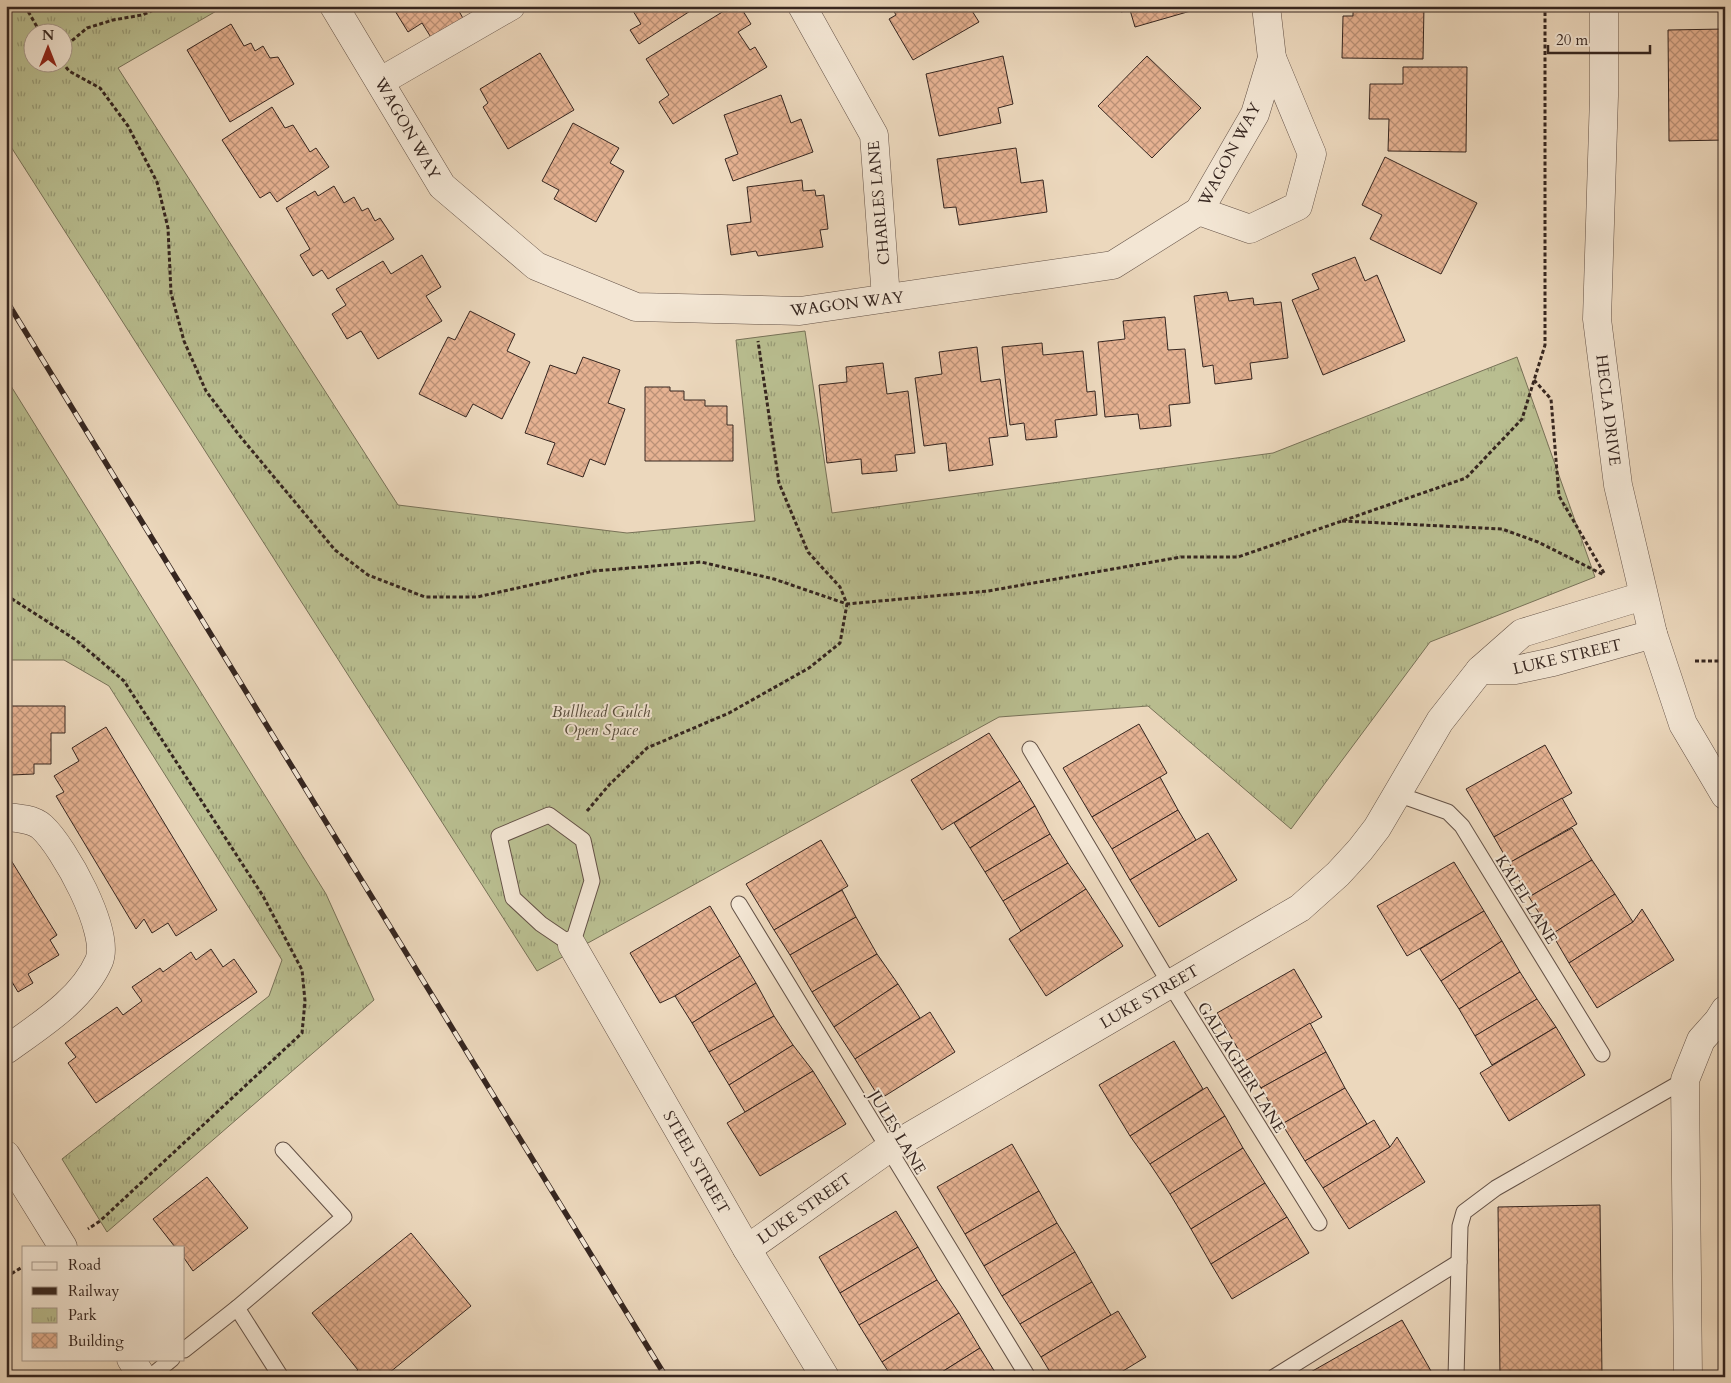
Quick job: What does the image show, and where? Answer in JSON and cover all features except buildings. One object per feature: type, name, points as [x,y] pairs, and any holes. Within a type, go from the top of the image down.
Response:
[{"type":"street","name":"WAGON WAY","points":[[334,6],[381,81],[442,186],[536,266],[636,307],[800,311],[1113,265],[1199,211],[1255,114],[1272,58],[1266,6]]},
{"type":"street","points":[[381,81],[511,6]]},
{"type":"street","name":"CHARLES LANE","points":[[802,6],[874,135],[886,298]]},
{"type":"street","name":"HECLA DRIVE","points":[[1604,6],[1604,96],[1596,319],[1618,485],[1653,634],[1683,724],[1725,795]]},
{"type":"street","points":[[1199,211],[1250,229],[1298,206],[1312,154],[1272,58]]},
{"type":"street","name":"LUKE STREET","points":[[747,1249],[888,1149],[1300,908],[1338,874],[1360,850],[1397,794],[1440,721],[1480,670],[1522,633],[1643,596]]},
{"type":"street","name":"LUKE STREET","points":[[1480,670],[1515,670],[1553,662],[1653,634]]},
{"type":"street","points":[[6,817],[22,818],[41,826],[60,849],[91,906],[100,932],[100,959],[85,984],[54,1014],[6,1050]]},
{"type":"street","name":"STEEL STREET","points":[[572,945],[747,1249],[825,1377]]},
{"type":"street","points":[[1688,1377],[1685,1080],[1701,1040],[1723,1017]]},
{"type":"street","points":[[6,1155],[63,1246]]},
{"type":"street","points":[[132,1360],[142,1377]]},
{"type":"lane","name":"GALLAGHER LANE","points":[[1030,749],[1170,984],[1319,1223]]},
{"type":"lane","name":"KALEL LANE","points":[[1397,794],[1448,812],[1462,826],[1602,1054]]},
{"type":"lane","points":[[549,815],[570,830],[584,840],[592,881],[572,945],[541,924],[513,898],[500,836],[549,815]]},
{"type":"lane","name":"JULES LANE","points":[[739,904],[1028,1377]]},
{"type":"lane","points":[[1456,1377],[1460,1226],[1464,1212],[1496,1188],[1685,1080]]},
{"type":"lane","points":[[185,1349],[344,1218],[283,1150]]},
{"type":"lane","points":[[1274,1377],[1459,1262]]},
{"type":"lane","points":[[237,1308],[281,1377]]},
{"type":"lane","points":[[150,1377],[171,1360]]},
{"type":"path","points":[[25,6],[34,22]]},
{"type":"path","points":[[72,41],[87,28],[113,20],[142,15],[163,6]]},
{"type":"path","points":[[71,72],[100,88],[128,126],[156,182],[168,228],[171,292],[184,340],[206,391],[239,436],[335,550],[368,576],[425,597],[477,597],[594,571],[701,562],[774,579],[847,604],[988,591],[1181,557],[1238,557],[1466,478],[1522,419],[1545,344],[1545,6]]},
{"type":"path","points":[[570,830],[609,785],[647,748],[729,713],[809,668],[840,643],[847,604],[840,588],[808,552],[779,483],[753,310]]},
{"type":"path","points":[[1340,521],[1502,529],[1538,542],[1606,576],[1559,496],[1551,399],[1534,380]]},
{"type":"path","points":[[6,596],[76,640],[124,681],[263,896],[302,970],[305,1001],[302,1033],[100,1222],[63,1246]]},
{"type":"path","points":[[1692,661],[1725,661]]},
{"type":"path","points":[[6,1277],[22,1267]]},
{"type":"green space","name":"Bullhead Gulch Open Space","points":[[6,6],[225,6],[118,68],[398,505],[627,533],[755,521],[736,340],[805,331],[832,513],[1273,453],[1517,357],[1595,577],[1430,642],[1291,829],[1148,706],[999,717],[537,971],[6,139]]},
{"type":"green space","points":[[6,378],[326,894],[374,1000],[107,1232],[62,1159],[269,996],[282,960],[109,686],[64,660],[6,660]]},
{"type":"railway","points":[[6,300],[666,1377]]}]
